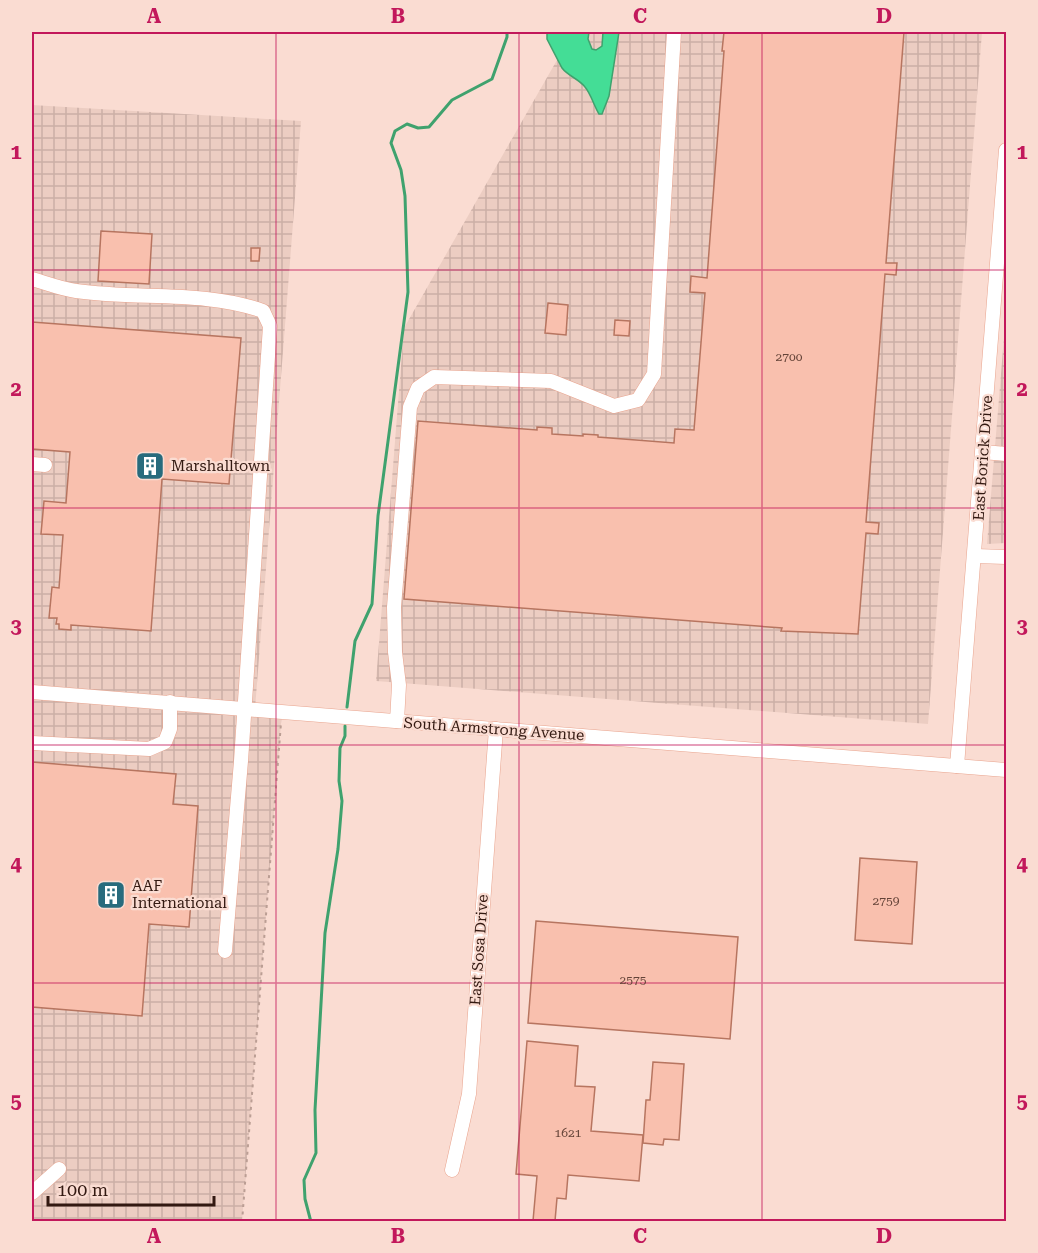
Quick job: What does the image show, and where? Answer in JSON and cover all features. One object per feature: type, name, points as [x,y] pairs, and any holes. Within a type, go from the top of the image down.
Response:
[{"type":"street","points":[[397,721],[399,685],[394,652],[394,608],[410,407],[418,388],[434,377],[551,381],[614,406],[638,400],[654,374],[674,32]]},
{"type":"street","name":"East Borick Drive","points":[[957,766],[1004,212],[1006,150]]},
{"type":"street","points":[[32,279],[75,291],[209,299],[247,305],[263,310],[270,326],[245,708],[225,951]]},
{"type":"street","points":[[983,452],[1006,454]]},
{"type":"street","points":[[975,556],[1006,556]]},
{"type":"street","name":"South Armstrong Avenue","points":[[32,692],[1006,770]]},
{"type":"street","points":[[32,743],[149,749],[165,742],[170,729],[170,702]]},
{"type":"street","name":"East Sosa Drive","points":[[452,1170],[469,1094],[496,729]]},
{"type":"street","points":[[32,1192],[59,1169]]},
{"type":"path","points":[[242,1221],[282,711]]},
{"type":"shaded area","points":[[547,32],[589,32],[588,39],[592,49],[596,50],[602,46],[603,32],[619,32],[609,96],[602,114],[599,114],[585,87],[562,68],[547,39]]},
{"type":"shaded area","points":[[573,32],[982,32],[928,724],[376,681],[404,328]]},
{"type":"shaded area","points":[[32,105],[301,121],[255,709],[282,711],[242,1221],[32,1221]]},
{"type":"shaded area","points":[[1006,313],[1006,543],[987,544]]},
{"type":"building","points":[[724,32],[904,32],[886,263],[897,263],[896,275],[885,274],[866,522],[879,523],[878,534],[866,533],[858,634],[781,631],[782,628],[404,599],[418,421],[537,430],[537,427],[552,428],[552,434],[598,435],[598,437],[674,443],[675,429],[694,430],[705,293],[690,292],[691,276],[707,278]]},
{"type":"building","points":[[101,231],[152,234],[149,284],[98,281]]},
{"type":"building","points":[[251,248],[260,248],[259,261],[251,261]]},
{"type":"building","points":[[548,303],[568,305],[566,335],[545,333]]},
{"type":"building","points":[[615,320],[630,321],[629,336],[614,335]]},
{"type":"building","name":"Marshalltown","points":[[32,322],[241,338],[229,484],[162,479],[151,631],[71,625],[71,630],[59,629],[59,624],[56,624],[57,618],[49,618],[52,587],[59,588],[63,535],[41,534],[44,501],[66,503],[70,452],[32,449]]},
{"type":"building","name":"AAF International","points":[[32,762],[176,774],[173,804],[198,806],[189,927],[149,924],[142,1016],[32,1007]]},
{"type":"building","points":[[860,858],[917,862],[912,944],[855,940]]},
{"type":"building","points":[[536,921],[738,937],[730,1039],[528,1023]]},
{"type":"building","points":[[527,1041],[578,1046],[575,1086],[595,1087],[591,1131],[643,1135],[639,1181],[568,1175],[566,1199],[557,1198],[555,1221],[533,1221],[537,1176],[516,1174]]},
{"type":"building","points":[[653,1062],[684,1064],[679,1140],[664,1139],[663,1145],[643,1143],[646,1100],[650,1100]]},
{"type":"waterway","points":[[347,707],[355,641],[372,604],[378,516],[408,292],[405,196],[401,170],[391,143],[395,131],[407,124],[418,128],[429,127],[452,100],[492,79],[507,32]]},
{"type":"waterway","points":[[311,1222],[305,1199],[304,1180],[316,1153],[315,1110],[325,933],[338,849],[342,801],[339,781],[340,748],[345,736],[345,726]]},
{"type":"place","name":"Marshalltown","points":[[150,466]]},
{"type":"place","name":"AAF International","points":[[111,895]]}]
